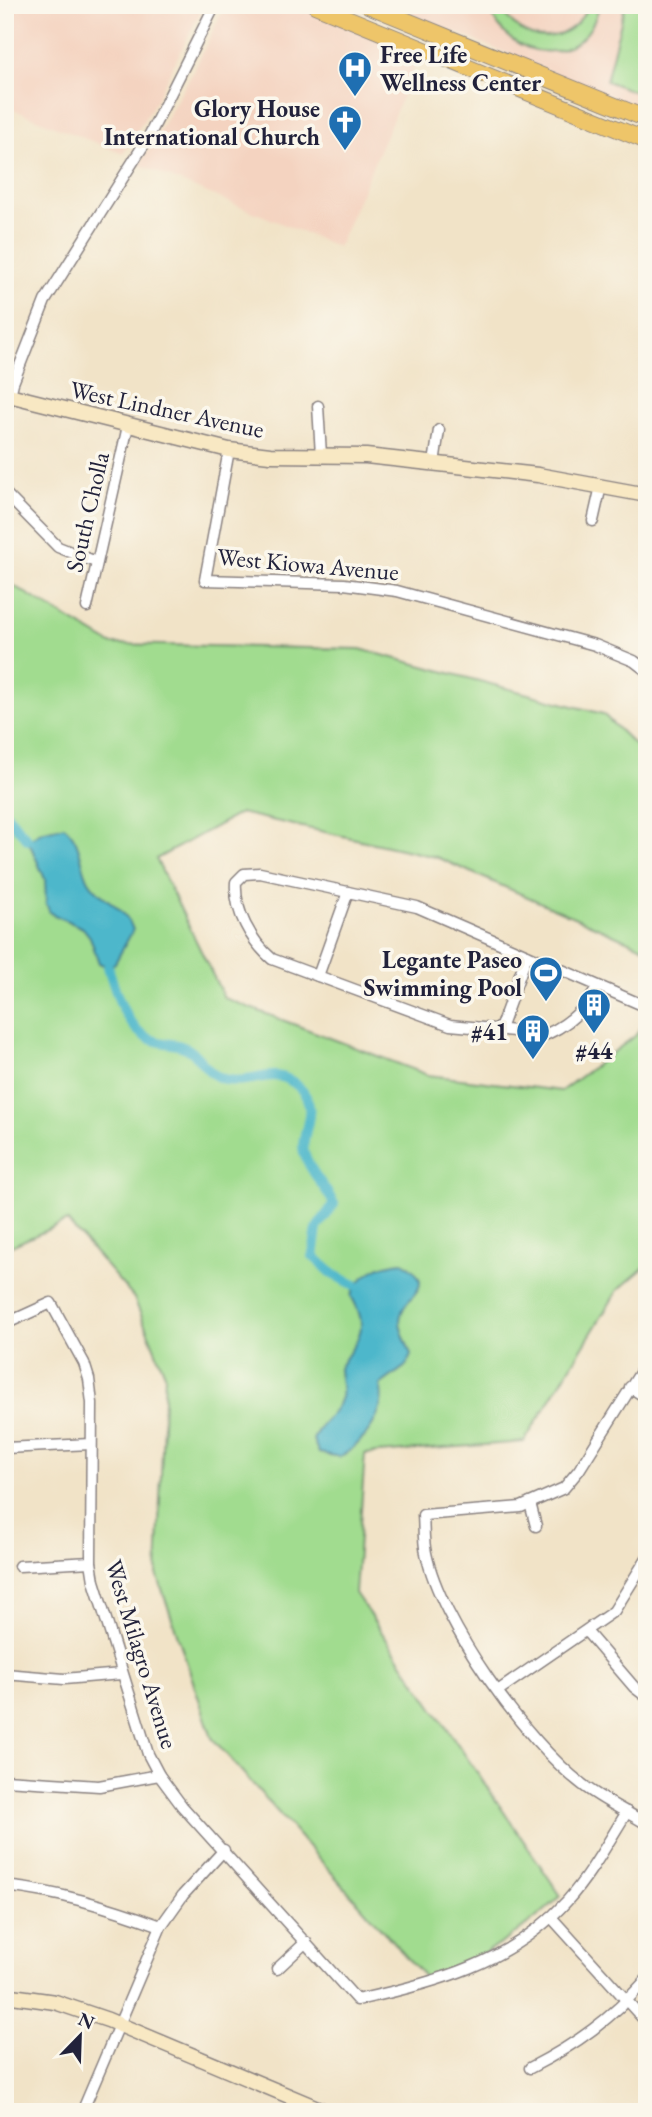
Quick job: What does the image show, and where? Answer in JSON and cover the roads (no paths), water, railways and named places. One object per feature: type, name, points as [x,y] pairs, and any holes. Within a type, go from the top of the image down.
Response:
[{"type":"main road","points":[[315,5],[647,141]]},
{"type":"main road","points":[[368,5],[647,120]]},
{"type":"street","points":[[5,415],[8,395],[45,301],[148,138],[178,84],[215,5]]},
{"type":"street","name":"West Lindner Avenue","points":[[8,395],[229,450],[270,455],[366,456],[434,463],[538,475],[647,495]]},
{"type":"street","points":[[318,406],[321,455]]},
{"type":"street","name":"South Cholla","points":[[88,607],[128,426]]},
{"type":"street","points":[[434,463],[439,430]]},
{"type":"street","name":"West Kiowa Avenue","points":[[229,450],[205,580],[344,584],[397,591],[594,645],[634,661],[647,671]]},
{"type":"street","points":[[593,521],[601,486]]},
{"type":"street","points":[[5,493],[58,547],[96,562]]},
{"type":"street","points":[[598,986],[590,1002],[560,1028],[547,1034],[450,1025],[272,960],[257,946],[235,899],[236,882],[244,874],[260,873],[418,907],[647,1007]]},
{"type":"street","points":[[318,976],[348,892]]},
{"type":"street","points":[[499,1029],[527,955]]},
{"type":"street","name":"West Milagro Avenue","points":[[5,1324],[51,1303],[87,1371],[92,1403],[91,1562],[121,1674],[148,1754],[159,1775],[182,1806],[357,2000],[452,1977],[506,1949],[551,1917]]},
{"type":"street","points":[[647,1362],[579,1470],[564,1488],[521,1507],[424,1515],[426,1552],[439,1591],[456,1628],[499,1690],[543,1747],[583,1785],[647,1824]]},
{"type":"street","points":[[630,1387],[647,1398]]},
{"type":"street","points":[[5,1448],[91,1444]]},
{"type":"street","points":[[530,1503],[536,1526]]},
{"type":"street","points":[[499,1690],[614,1611],[647,1558]]},
{"type":"street","points":[[19,1566],[91,1562]]},
{"type":"street","points":[[586,1631],[634,1687],[647,1697]]},
{"type":"street","points":[[5,1674],[64,1679],[121,1674]]},
{"type":"street","points":[[5,1780],[99,1786],[159,1775]]},
{"type":"street","points":[[627,1812],[587,1875],[551,1917],[647,2023]]},
{"type":"street","points":[[82,2112],[161,1926],[183,1895],[224,1850]]},
{"type":"street","points":[[5,1886],[40,1890],[103,1904],[161,1926]]},
{"type":"street","points":[[277,1969],[306,1942]]},
{"type":"street","points":[[530,2068],[574,2045],[627,2001],[647,1979]]},
{"type":"street","points":[[5,1994],[55,2002],[118,2024],[327,2112]]},
{"type":"water","points":[[64,826],[74,838],[89,881],[124,914],[133,930],[115,963],[108,967],[99,963],[90,937],[83,928],[50,913],[46,903],[45,879],[28,840],[41,832]]},
{"type":"water","points":[[403,1262],[414,1271],[420,1286],[406,1304],[400,1322],[411,1355],[407,1365],[380,1385],[382,1395],[377,1416],[357,1444],[340,1457],[319,1453],[313,1440],[315,1434],[339,1403],[342,1390],[339,1368],[360,1334],[360,1317],[351,1296],[354,1289],[372,1271]]},
{"type":"waterway","points":[[5,813],[28,840]]},
{"type":"waterway","points":[[108,967],[122,1007],[141,1034],[155,1041],[187,1048],[211,1072],[221,1078],[238,1081],[281,1077],[290,1080],[306,1096],[309,1112],[304,1153],[334,1204],[317,1228],[313,1256],[334,1275],[355,1285]]},
{"type":"place","name":"Free Life Wellness Center","points":[[355,98]]},
{"type":"place","name":"Glory House International Church","points":[[345,152]]},
{"type":"place","name":"Legante Paseo Swimming Pool","points":[[546,1003]]},
{"type":"place","name":"#44","points":[[594,1035]]},
{"type":"place","name":"#41","points":[[533,1061]]}]
